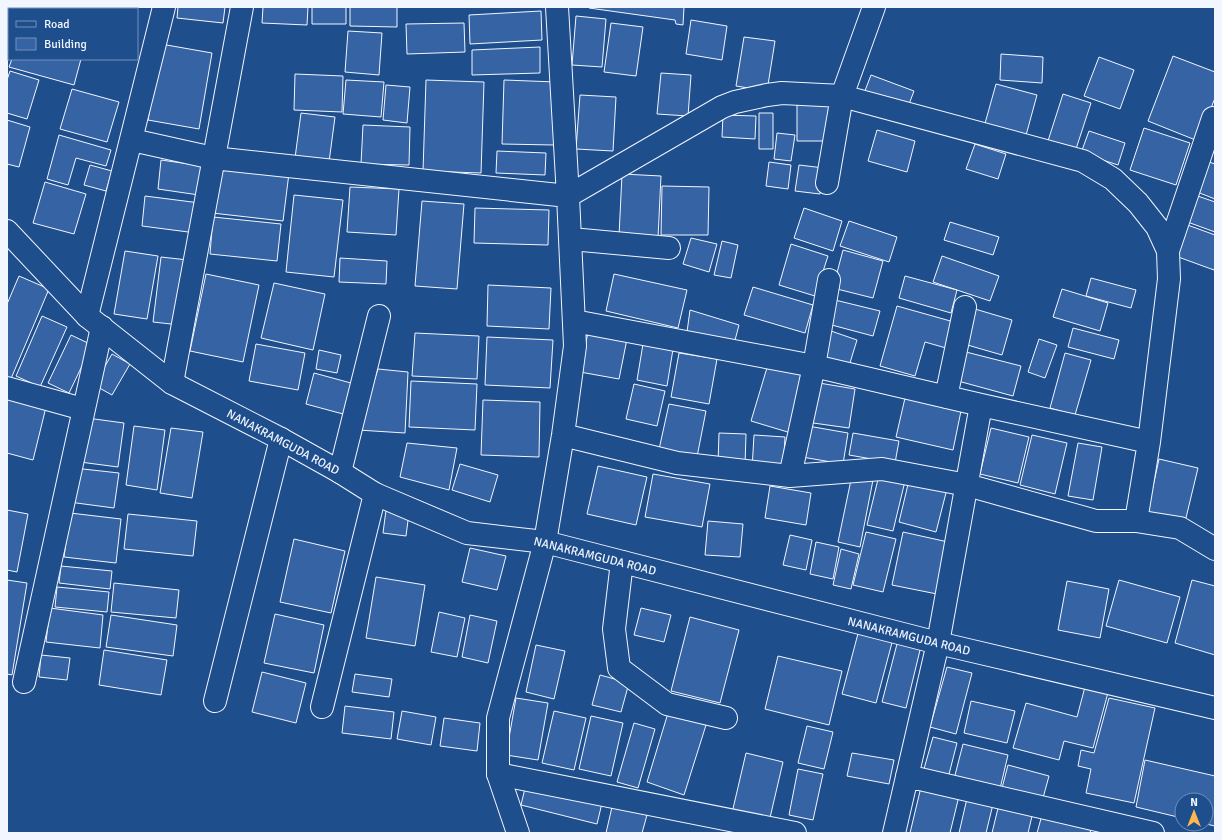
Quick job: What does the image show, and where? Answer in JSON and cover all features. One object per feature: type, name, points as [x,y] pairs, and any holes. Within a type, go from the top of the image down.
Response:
[{"type":"street","points":[[24,682],[83,409],[95,322],[132,140],[164,7]]},
{"type":"street","points":[[172,383],[242,7]]},
{"type":"street","points":[[518,833],[498,774],[498,718],[545,542],[563,435],[575,346],[571,239],[557,7]]},
{"type":"street","points":[[827,183],[842,96],[874,7]]},
{"type":"street","points":[[132,140],[213,158],[568,196],[711,113],[735,102],[782,93],[842,96],[1083,161],[1113,179],[1138,203],[1157,227],[1168,251]]},
{"type":"street","points":[[1136,521],[1149,442],[1169,279],[1168,251],[1213,118]]},
{"type":"street","name":"NANAKRAMGUDA ROAD","points":[[7,231],[95,322],[172,383],[281,439],[340,472],[375,494],[467,533],[545,542],[938,643],[1215,708]]},
{"type":"street","points":[[571,239],[669,248]]},
{"type":"street","points":[[790,476],[814,366],[828,280]]},
{"type":"street","points":[[946,397],[965,306]]},
{"type":"street","points":[[340,472],[379,316]]},
{"type":"street","points":[[574,320],[814,366],[1149,442]]},
{"type":"street","points":[[7,388],[83,409]]},
{"type":"street","points":[[894,833],[938,643],[981,405]]},
{"type":"street","points":[[563,435],[677,463],[790,476],[882,469],[967,485],[1096,521],[1136,521],[1180,528],[1215,549]]},
{"type":"street","points":[[215,701],[281,439]]},
{"type":"street","points":[[322,707],[375,494]]},
{"type":"street","points":[[622,562],[614,629],[619,668],[668,704],[726,718]]},
{"type":"street","points":[[498,774],[795,833]]},
{"type":"street","points":[[907,776],[1153,833]]},
{"type":"building","points":[[178,7],[225,7],[223,23],[177,18]]},
{"type":"building","points":[[263,7],[308,7],[307,25],[262,23]]},
{"type":"building","points":[[312,7],[346,7],[346,24],[312,24]]},
{"type":"building","points":[[350,7],[397,7],[397,27],[350,26]]},
{"type":"building","points":[[589,7],[684,7],[683,25],[676,24],[675,20]]},
{"type":"building","points":[[541,11],[542,40],[470,44],[469,15]]},
{"type":"building","points":[[576,16],[606,19],[602,67],[572,65]]},
{"type":"building","points":[[691,20],[727,26],[722,60],[686,54]]},
{"type":"building","points":[[464,23],[465,52],[407,54],[406,24]]},
{"type":"building","points":[[611,23],[643,27],[636,76],[604,72]]},
{"type":"building","points":[[348,31],[382,33],[379,75],[345,72]]},
{"type":"building","points":[[744,37],[775,41],[767,91],[736,86]]},
{"type":"building","points":[[161,44],[212,53],[199,129],[148,120]]},
{"type":"building","points":[[540,47],[540,73],[472,75],[472,50]]},
{"type":"building","points":[[1001,54],[1043,57],[1042,83],[1000,80]]},
{"type":"building","points":[[1173,56],[1215,72],[1215,98],[1198,141],[1148,121]]},
{"type":"building","points":[[1099,57],[1134,70],[1120,109],[1084,96]]},
{"type":"building","points":[[12,60],[81,60],[74,85],[9,67]]},
{"type":"building","points":[[10,71],[39,80],[27,119],[7,113],[7,80]]},
{"type":"building","points":[[661,73],[691,75],[688,116],[657,114]]},
{"type":"building","points":[[295,74],[343,76],[342,112],[294,110]]},
{"type":"building","points":[[871,75],[914,91],[906,112],[863,96]]},
{"type":"building","points":[[346,80],[384,82],[381,117],[343,114]]},
{"type":"building","points":[[426,80],[484,82],[481,173],[423,171]]},
{"type":"building","points":[[504,80],[556,82],[554,145],[502,144]]},
{"type":"building","points":[[996,84],[1037,95],[1025,139],[984,127]]},
{"type":"building","points":[[386,85],[410,87],[407,123],[383,120]]},
{"type":"building","points":[[72,89],[119,102],[107,142],[60,129]]},
{"type":"building","points":[[1063,94],[1091,103],[1075,152],[1047,144]]},
{"type":"building","points":[[580,95],[616,97],[613,151],[576,149]]},
{"type":"building","points":[[797,104],[831,105],[830,141],[797,141]]},
{"type":"building","points":[[301,113],[335,117],[329,162],[295,158]]},
{"type":"building","points":[[759,113],[773,113],[773,149],[759,149]]},
{"type":"building","points":[[723,115],[756,116],[755,139],[722,137]]},
{"type":"building","points":[[7,120],[30,127],[19,167],[7,164]]},
{"type":"building","points":[[363,125],[410,127],[409,165],[361,164]]},
{"type":"building","points":[[1144,128],[1190,143],[1176,185],[1130,170]]},
{"type":"building","points":[[877,130],[915,141],[907,172],[868,161]]},
{"type":"building","points":[[1089,131],[1125,143],[1118,165],[1081,153]]},
{"type":"building","points":[[777,133],[795,135],[791,161],[774,159]]},
{"type":"building","points":[[59,135],[111,150],[106,166],[76,158],[68,185],[47,179]]},
{"type":"building","points":[[975,144],[1006,154],[998,179],[966,169]]},
{"type":"building","points":[[497,151],[546,153],[545,175],[496,173]]},
{"type":"building","points":[[161,160],[203,166],[199,195],[158,189]]},
{"type":"building","points":[[1203,160],[1215,164],[1215,199],[1192,190]]},
{"type":"building","points":[[769,162],[791,165],[788,189],[766,186]]},
{"type":"building","points":[[218,164],[289,173],[283,221],[212,213]]},
{"type":"building","points":[[90,165],[112,171],[106,191],[84,185]]},
{"type":"building","points":[[799,165],[824,168],[820,194],[795,191]]},
{"type":"building","points":[[622,174],[661,176],[658,238],[619,236]]},
{"type":"building","points":[[45,182],[86,194],[74,234],[33,223]]},
{"type":"building","points":[[662,186],[709,187],[708,235],[661,235]]},
{"type":"building","points":[[350,187],[399,189],[396,235],[347,232]]},
{"type":"building","points":[[1192,194],[1215,202],[1215,232],[1182,220]]},
{"type":"building","points":[[294,195],[343,200],[334,277],[286,272]]},
{"type":"building","points":[[145,196],[200,203],[196,233],[142,226]]},
{"type":"building","points":[[422,201],[464,204],[457,289],[415,286]]},
{"type":"building","points":[[475,208],[549,210],[548,245],[474,243]]},
{"type":"building","points":[[804,208],[842,221],[833,251],[794,238]]},
{"type":"building","points":[[213,217],[281,224],[277,261],[210,254]]},
{"type":"building","points":[[849,221],[897,237],[889,262],[840,246]]},
{"type":"building","points":[[950,222],[999,237],[993,255],[944,240]]},
{"type":"building","points":[[1182,223],[1215,235],[1214,270],[1170,254]]},
{"type":"building","points":[[691,238],[717,244],[709,272],[683,264]]},
{"type":"building","points":[[722,241],[738,245],[731,278],[714,275]]},
{"type":"building","points":[[791,244],[828,256],[815,296],[779,285]]},
{"type":"building","points":[[843,250],[883,261],[873,298],[833,288]]},
{"type":"building","points":[[125,251],[158,256],[147,319],[114,314]]},
{"type":"building","points":[[942,256],[999,276],[990,301],[933,282]]},
{"type":"building","points":[[161,257],[188,260],[180,325],[153,322]]},
{"type":"building","points":[[340,258],[387,261],[386,284],[339,282]]},
{"type":"building","points":[[206,274],[259,285],[243,362],[190,351]]},
{"type":"building","points":[[614,274],[687,290],[678,328],[606,311]]},
{"type":"building","points":[[19,276],[49,289],[10,381],[7,379],[7,304]]},
{"type":"building","points":[[905,276],[957,290],[951,313],[899,298]]},
{"type":"building","points":[[1091,278],[1136,290],[1131,308],[1086,296]]},
{"type":"building","points":[[274,283],[325,294],[313,350],[261,338]]},
{"type":"building","points":[[488,285],[551,288],[549,329],[487,326]]},
{"type":"building","points":[[753,287],[813,305],[805,333],[744,315]]},
{"type":"building","points":[[1062,289],[1108,303],[1100,331],[1053,317]]},
{"type":"building","points":[[835,300],[880,311],[873,336],[828,324]]},
{"type":"building","points":[[897,306],[954,322],[946,348],[925,342],[915,376],[880,366]]},
{"type":"building","points":[[975,309],[1012,320],[1002,355],[964,344]]},
{"type":"building","points":[[690,310],[739,325],[734,344],[687,332]]},
{"type":"building","points":[[42,316],[67,327],[40,387],[16,376]]},
{"type":"building","points":[[589,327],[628,334],[619,379],[580,372]]},
{"type":"building","points":[[1073,328],[1119,340],[1114,359],[1068,347]]},
{"type":"building","points":[[831,331],[857,340],[849,366],[823,358]]},
{"type":"building","points":[[415,333],[479,336],[477,379],[412,376]]},
{"type":"building","points":[[71,335],[92,345],[69,393],[48,383]]},
{"type":"building","points":[[487,337],[553,340],[550,388],[485,385]]},
{"type":"building","points":[[644,338],[674,343],[667,386],[637,380]]},
{"type":"building","points":[[1039,339],[1057,345],[1045,378],[1028,372]]},
{"type":"building","points":[[256,344],[305,353],[298,390],[249,381]]},
{"type":"building","points":[[319,350],[341,355],[337,373],[316,369]]},
{"type":"building","points":[[966,352],[1021,366],[1013,396],[958,381]]},
{"type":"building","points":[[679,353],[717,359],[709,404],[671,397]]},
{"type":"building","points":[[1065,353],[1091,360],[1075,415],[1050,408]]},
{"type":"building","points":[[112,354],[130,364],[112,395],[94,385]]},
{"type":"building","points":[[769,361],[808,373],[791,433],[751,421]]},
{"type":"building","points":[[378,369],[408,372],[405,433],[358,430]]},
{"type":"building","points":[[314,373],[351,383],[343,414],[306,404]]},
{"type":"building","points":[[411,381],[477,384],[475,430],[409,427]]},
{"type":"building","points":[[813,382],[855,389],[849,428],[806,422]]},
{"type":"building","points":[[634,384],[665,391],[657,426],[626,419]]},
{"type":"building","points":[[7,397],[46,407],[33,460],[7,453]]},
{"type":"building","points":[[905,398],[961,411],[953,450],[896,437]]},
{"type":"building","points":[[483,400],[540,402],[539,457],[481,455]]},
{"type":"building","points":[[669,404],[706,411],[696,462],[658,454]]},
{"type":"building","points":[[87,418],[124,423],[118,467],[80,462]]},
{"type":"building","points":[[134,426],[165,430],[157,490],[126,485]]},
{"type":"building","points":[[808,426],[848,433],[843,464],[802,457]]},
{"type":"building","points":[[171,428],[203,432],[192,498],[160,493]]},
{"type":"building","points":[[991,428],[1029,437],[1018,483],[980,474]]},
{"type":"building","points":[[719,433],[746,434],[745,466],[718,464]]},
{"type":"building","points":[[853,433],[899,441],[895,463],[849,455]]},
{"type":"building","points":[[754,435],[785,437],[783,472],[752,469]]},
{"type":"building","points":[[1032,435],[1067,443],[1055,494],[1020,485]]},
{"type":"building","points":[[407,443],[457,448],[449,490],[400,477]]},
{"type":"building","points":[[1078,443],[1102,447],[1093,500],[1068,496]]},
{"type":"building","points":[[1159,459],[1198,468],[1185,522],[1147,514]]},
{"type":"building","points":[[460,464],[498,475],[490,502],[452,490]]},
{"type":"building","points":[[598,466],[647,477],[636,525],[587,514]]},
{"type":"building","points":[[74,468],[119,473],[114,508],[69,502]]},
{"type":"building","points":[[653,474],[710,484],[702,527],[645,517]]},
{"type":"building","points":[[852,475],[873,480],[860,547],[838,542]]},
{"type":"building","points":[[879,475],[905,481],[893,531],[867,525]]},
{"type":"building","points":[[910,476],[948,485],[936,532],[899,522]]},
{"type":"building","points":[[770,486],[811,493],[806,525],[765,518]]},
{"type":"building","points":[[7,510],[28,514],[17,572],[7,570]]},
{"type":"building","points":[[386,510],[409,513],[406,536],[383,533]]},
{"type":"building","points":[[70,513],[121,519],[116,563],[64,557]]},
{"type":"building","points":[[128,514],[197,521],[193,556],[124,549]]},
{"type":"building","points":[[708,521],[743,524],[740,557],[705,555]]},
{"type":"building","points":[[866,532],[896,539],[883,592],[853,585]]},
{"type":"building","points":[[903,532],[948,542],[937,594],[892,585]]},
{"type":"building","points":[[790,535],[812,540],[806,570],[783,565]]},
{"type":"building","points":[[294,539],[345,551],[331,613],[280,602]]},
{"type":"building","points":[[816,542],[839,547],[833,579],[810,574]]},
{"type":"building","points":[[470,548],[506,556],[497,590],[462,582]]},
{"type":"building","points":[[841,549],[859,554],[851,589],[833,585]]},
{"type":"building","points":[[61,566],[112,571],[110,589],[59,583]]},
{"type":"building","points":[[376,577],[425,585],[415,646],[366,638]]},
{"type":"building","points":[[7,580],[27,583],[12,675],[7,674]]},
{"type":"building","points":[[1119,580],[1180,597],[1167,643],[1106,626]]},
{"type":"building","points":[[1192,580],[1215,586],[1215,655],[1175,643]]},
{"type":"building","points":[[1067,581],[1109,589],[1100,638],[1058,630]]},
{"type":"building","points":[[114,583],[179,590],[176,618],[111,612]]},
{"type":"building","points":[[57,587],[109,592],[107,612],[55,607]]},
{"type":"building","points":[[50,608],[103,615],[100,648],[46,642]]},
{"type":"building","points":[[641,608],[671,615],[664,642],[634,635]]},
{"type":"building","points":[[439,612],[465,618],[457,657],[431,652]]},
{"type":"building","points":[[275,614],[324,625],[314,673],[264,663]]},
{"type":"building","points":[[111,615],[177,625],[173,656],[106,647]]},
{"type":"building","points":[[470,615],[497,621],[488,663],[462,657]]},
{"type":"building","points":[[690,617],[739,630],[720,703],[671,691]]},
{"type":"building","points":[[860,626],[894,635],[876,703],[842,694]]},
{"type":"building","points":[[898,640],[921,646],[906,708],[882,702]]},
{"type":"building","points":[[536,645],[565,651],[554,699],[526,692]]},
{"type":"building","points":[[104,650],[167,660],[161,695],[99,685]]},
{"type":"building","points":[[41,655],[70,658],[67,680],[39,677]]},
{"type":"building","points":[[778,656],[842,671],[829,725],[765,709]]},
{"type":"building","points":[[947,667],[972,673],[956,734],[930,727]]},
{"type":"building","points":[[262,672],[306,683],[296,723],[252,712]]},
{"type":"building","points":[[355,674],[392,679],[389,697],[352,692]]},
{"type":"building","points":[[600,675],[629,683],[621,712],[592,705]]},
{"type":"building","points":[[1086,683],[1109,689],[1093,748],[1064,741],[1059,760],[1013,748],[1026,703],[1077,717]]},
{"type":"building","points":[[516,698],[548,703],[538,760],[506,755]]},
{"type":"building","points":[[1109,698],[1155,708],[1134,803],[1086,793],[1091,769],[1078,766],[1081,750],[1094,753]]},
{"type":"building","points":[[971,701],[1015,711],[1007,743],[964,733]]},
{"type":"building","points":[[345,706],[394,712],[391,739],[342,733]]},
{"type":"building","points":[[402,711],[436,717],[431,745],[397,739]]},
{"type":"building","points":[[554,711],[586,718],[574,770],[542,763]]},
{"type":"building","points":[[668,713],[706,725],[684,795],[647,782]]},
{"type":"building","points":[[591,716],[623,723],[611,776],[579,769]]},
{"type":"building","points":[[444,718],[480,723],[477,751],[440,746]]},
{"type":"building","points":[[634,723],[655,729],[638,788],[617,782]]},
{"type":"building","points":[[807,726],[833,732],[824,769],[798,763]]},
{"type":"building","points":[[933,737],[957,743],[947,782],[922,776]]},
{"type":"building","points":[[963,744],[1008,755],[999,793],[953,783]]},
{"type":"building","points":[[746,753],[783,762],[769,822],[732,813]]},
{"type":"building","points":[[852,753],[894,760],[889,784],[847,776]]},
{"type":"building","points":[[1145,760],[1215,776],[1215,826],[1214,792],[1174,792],[1174,816],[1136,807]]},
{"type":"building","points":[[1008,765],[1049,776],[1043,798],[1002,788]]},
{"type":"building","points":[[798,769],[823,774],[813,820],[789,815]]},
{"type":"building","points":[[526,784],[602,803],[597,824],[521,805]]},
{"type":"building","points":[[921,787],[959,796],[950,833],[910,833]]},
{"type":"building","points":[[968,794],[994,800],[986,833],[959,833]]},
{"type":"building","points":[[999,804],[1033,812],[1028,833],[992,833]]},
{"type":"building","points":[[612,807],[647,815],[642,833],[606,833]]},
{"type":"building","points":[[1042,815],[1091,829],[1090,833],[1037,833]]}]
